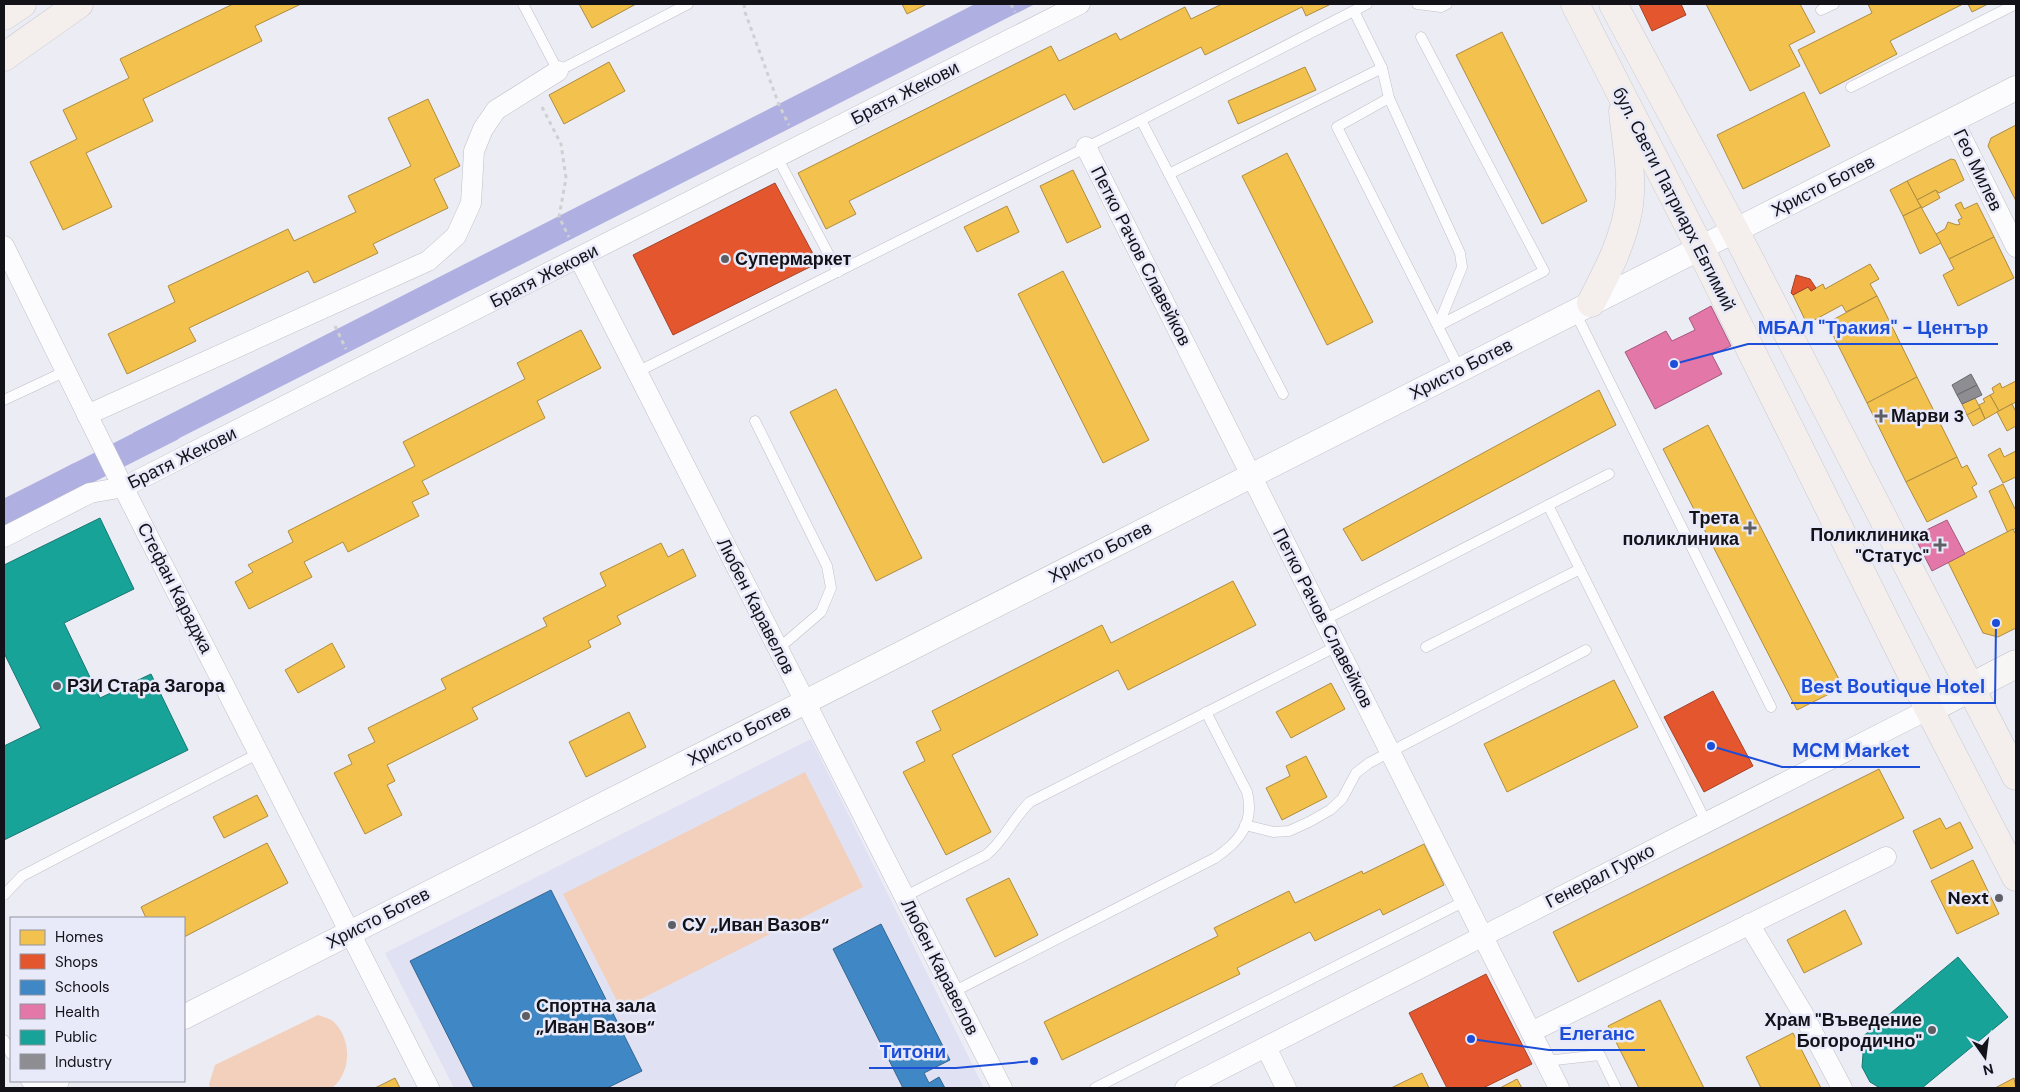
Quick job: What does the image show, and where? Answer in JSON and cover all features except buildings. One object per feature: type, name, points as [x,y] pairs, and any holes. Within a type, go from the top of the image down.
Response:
[{"type":"main road","points":[[4,16],[22,4]]},
{"type":"main road","points":[[4,57],[79,4]]},
{"type":"main road","name":"бул. Свети Патриарх Евтимий","points":[[1575,4],[1700,248],[1929,709],[2016,877]]},
{"type":"main road","name":"бул. Свети Патриарх Евтимий","points":[[1614,4],[1735,231],[2016,776]]},
{"type":"main road","points":[[1583,308],[1614,256],[1629,210],[1628,166],[1621,95]]},
{"type":"main road","name":"Генерал Гурко","points":[[1929,709],[2016,664]]},
{"type":"street","name":"Братя Жекови","points":[[4,538],[90,494],[120,481],[575,249],[778,157],[1080,4]]},
{"type":"street","points":[[87,415],[428,261],[456,236],[471,203],[474,151],[483,129],[496,110],[558,71]]},
{"type":"street","name":"Христо Ботев","points":[[185,1015],[2016,88]]},
{"type":"street","name":"Гео Милев","points":[[1953,120],[2016,247]]},
{"type":"street","name":"Петко Рачов Славейков","points":[[1086,148],[1559,1088]]},
{"type":"street","name":"Стефан Караджа","points":[[4,246],[120,481],[430,1088]]},
{"type":"street","name":"Любен Каравелов","points":[[575,249],[1002,1088]]},
{"type":"street","name":"Генерал Гурко","points":[[1185,1088],[1929,709]]},
{"type":"street","points":[[1531,1032],[1886,857]]},
{"type":"street","points":[[1749,924],[1802,1012],[1842,1088]]},
{"type":"street","points":[[1266,1047],[1286,1088]]},
{"type":"street","points":[[42,1088],[55,1082]]},
{"type":"lane","points":[[523,4],[558,71],[667,8],[688,4]]},
{"type":"lane","points":[[637,372],[1086,148],[1367,4]]},
{"type":"lane","points":[[1417,4],[1441,7],[1447,4]]},
{"type":"lane","points":[[1821,10],[1834,4]]},
{"type":"lane","points":[[1851,87],[2016,4]]},
{"type":"lane","points":[[1354,11],[1382,68],[1389,98],[1460,253],[1462,267],[1438,326]]},
{"type":"lane","points":[[1421,37],[1544,271],[1438,326]]},
{"type":"lane","points":[[1169,174],[1382,68]]},
{"type":"lane","points":[[1389,98],[1337,127],[1460,370]]},
{"type":"lane","points":[[1141,120],[1283,394]]},
{"type":"lane","points":[[778,157],[838,272]]},
{"type":"lane","points":[[1583,308],[1771,707]]},
{"type":"lane","points":[[4,400],[66,371]]},
{"type":"lane","points":[[755,421],[827,566],[831,588],[821,612],[778,649]]},
{"type":"lane","points":[[1324,620],[1610,474]]},
{"type":"lane","points":[[1548,505],[1706,822]]},
{"type":"lane","points":[[1426,647],[1580,569]]},
{"type":"lane","points":[[904,897],[986,855],[995,847],[1020,812],[1030,802],[1337,646]]},
{"type":"lane","points":[[1245,825],[1273,832],[1289,831],[1309,822],[1330,810],[1342,800],[1356,773],[1369,763],[1586,650]]},
{"type":"lane","points":[[953,992],[1216,858],[1232,847],[1240,837],[1249,812],[1247,792],[1206,712]]},
{"type":"lane","points":[[4,895],[22,876],[259,753]]},
{"type":"lane","points":[[1095,1088],[1465,901]]},
{"type":"lane","points":[[4,1040],[10,1052]]},
{"type":"lane","points":[[1546,1061],[1600,1055],[1616,1088]]},
{"type":"path","points":[[744,4],[745,12],[779,105],[791,128]]},
{"type":"path","points":[[1011,4],[1015,13]]},
{"type":"path","points":[[532,87],[561,144],[566,178],[559,217],[575,249]]},
{"type":"path","points":[[337,329],[348,352]]},
{"type":"shaded area","name":"СУ „Иван Вазов“","points":[[811,739],[984,1088],[454,1088],[385,953]]},
{"type":"shaded area","points":[[805,772],[863,887],[621,1009],[563,894]]},
{"type":"shaded area","points":[[318,1015],[333,1021],[344,1037],[346,1046],[346,1065],[339,1081],[332,1088],[210,1088],[209,1084],[215,1065]]},
{"type":"water","points":[[975,4],[1035,4],[144,456],[133,433]]},
{"type":"water","points":[[74,463],[85,485],[4,526],[4,500]]},
{"type":"waterway","points":[[4,513],[170,429]]},
{"type":"place","name":"Супермаркет","points":[[725,259]]},
{"type":"place","name":"МБАЛ \"Тракия\" - Център","points":[[1674,364]]},
{"type":"place","name":"Марви 3","points":[[1881,416]]},
{"type":"place","name":"Трета поликлиника","points":[[1750,528]]},
{"type":"place","name":"Поликлиника \"Статус\"","points":[[1940,545]]},
{"type":"place","name":"Best Boutique Hotel","points":[[1996,623]]},
{"type":"place","name":"РЗИ Стара Загора","points":[[57,686]]},
{"type":"place","name":"MCM Market","points":[[1711,746]]},
{"type":"place","name":"Next","points":[[1999,898]]},
{"type":"place","name":"СУ „Иван Вазов“","points":[[672,925]]},
{"type":"place","name":"Спортна зала „Иван Вазов“","points":[[526,1016]]},
{"type":"place","name":"Храм \"Въведение Богородично\"","points":[[1932,1030]]},
{"type":"place","name":"Елеганс","points":[[1471,1039]]},
{"type":"place","name":"Титони","points":[[1034,1061]]}]
